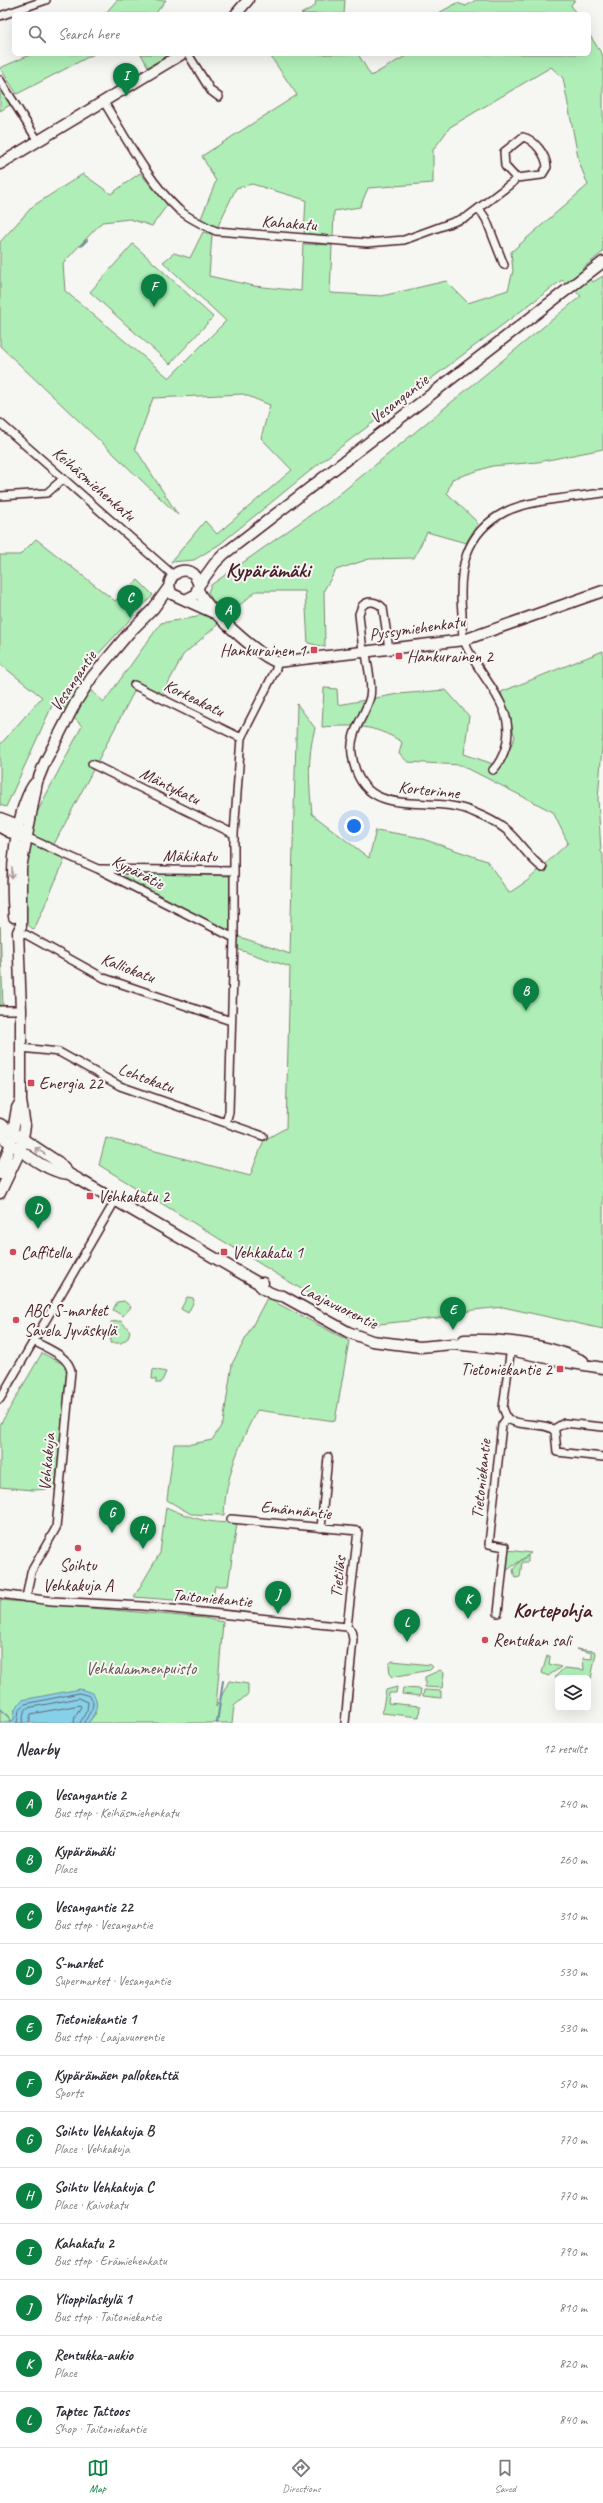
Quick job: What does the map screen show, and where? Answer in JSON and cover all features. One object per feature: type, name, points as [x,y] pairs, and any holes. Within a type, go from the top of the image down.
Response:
[{"type":"main road","points":[[238,12],[248,0]]},
{"type":"main road","points":[[0,164],[179,56]]},
{"type":"main road","name":"Vesangantie","points":[[192,573],[215,563],[603,262]]},
{"type":"main road","name":"Vesangantie","points":[[199,587],[215,563]]},
{"type":"main road","points":[[214,613],[180,599],[169,587],[169,573],[184,570],[192,573],[198,579],[201,596],[214,613],[265,657],[277,662]]},
{"type":"main road","name":"Vesangantie","points":[[18,932],[21,926],[21,868],[37,782],[60,730],[84,689],[107,658],[153,609],[169,587]]},
{"type":"main road","points":[[180,599],[195,595],[199,587]]},
{"type":"main road","name":"Pyssymiehenkatu","points":[[277,662],[464,640],[603,591]]},
{"type":"main road","name":"Vesangantie","points":[[153,609],[180,599]]},
{"type":"main road","name":"Vesangantie","points":[[0,1193],[17,1141],[17,1108],[21,1101],[21,1010],[18,932],[15,927],[12,894],[17,831],[32,786],[37,782]]},
{"type":"main road","name":"Kypärätie","points":[[0,818],[26,837]]},
{"type":"main road","name":"Kypärätie","points":[[0,827],[17,831]]},
{"type":"main road","points":[[0,1124],[17,1141]]},
{"type":"main road","points":[[0,1136],[17,1141]]},
{"type":"main road","name":"Vesangantie","points":[[0,1174],[17,1141]]},
{"type":"main road","name":"Laajavuorentie","points":[[17,1141],[58,1162],[69,1174],[258,1283],[275,1289],[282,1296],[348,1332],[372,1341],[420,1347],[453,1344],[460,1340],[483,1339],[511,1346],[559,1351],[590,1365],[603,1368]]},
{"type":"street","points":[[0,16],[46,0]]},
{"type":"street","points":[[189,56],[211,91],[219,97]]},
{"type":"street","points":[[0,80],[38,141]]},
{"type":"street","name":"Kahakatu","points":[[104,102],[151,176],[179,209],[198,223],[216,231],[317,240],[385,242],[411,237],[467,217],[480,210],[516,178]]},
{"type":"street","points":[[527,138],[539,148],[547,162],[547,167],[545,172],[538,176],[516,178],[505,166],[503,156],[507,148],[518,139],[527,138]]},
{"type":"street","points":[[480,210],[486,219],[504,265]]},
{"type":"street","name":"Keihäsmiehenkatu","points":[[0,423],[169,573]]},
{"type":"street","points":[[0,496],[47,493],[63,479]]},
{"type":"street","points":[[493,770],[500,763],[504,753],[507,741],[507,721],[502,706],[464,640],[460,574],[466,555],[481,530],[498,516],[516,508],[603,493]]},
{"type":"street","name":"Korterinne","points":[[389,650],[383,608],[378,603],[371,602],[362,606],[359,614],[370,696],[353,733],[352,753],[360,778],[370,790],[380,798],[394,803],[453,806],[472,811],[504,829],[535,863],[543,868]]},
{"type":"street","points":[[226,1122],[229,1112],[234,938],[234,834],[241,738],[276,669],[277,662]]},
{"type":"street","name":"Korkeakatu","points":[[134,685],[241,738]]},
{"type":"street","name":"Mäntykatu","points":[[92,764],[234,834]]},
{"type":"street","name":"Kypärätie","points":[[26,837],[98,870],[234,938]]},
{"type":"street","name":"Mäkikatu","points":[[98,870],[234,872]]},
{"type":"street","name":"Kalliokatu","points":[[18,932],[25,934],[104,978],[231,1021]]},
{"type":"street","points":[[0,1010],[21,1010]]},
{"type":"street","name":"Lehtokatu","points":[[21,1048],[59,1052],[120,1086],[263,1136]]},
{"type":"street","points":[[0,1399],[115,1200]]},
{"type":"street","name":"Vehkakuja","points":[[26,1598],[31,1572],[56,1528],[71,1371],[70,1364],[63,1358],[34,1342]]},
{"type":"street","points":[[511,1346],[503,1408],[507,1418],[518,1424],[550,1427],[554,1429]]},
{"type":"street","name":"Tietoniekantie","points":[[498,1613],[504,1547],[489,1544],[502,1425],[507,1418]]},
{"type":"street","points":[[554,1429],[564,1423],[603,1427]]},
{"type":"street","points":[[554,1429],[557,1452],[603,1458]]},
{"type":"street","points":[[321,1528],[328,1457]]},
{"type":"street","name":"Emännäntie","points":[[231,1519],[358,1531]]},
{"type":"street","name":"Tietiläs","points":[[347,1627],[358,1531]]},
{"type":"street","name":"Taitoniekantie","points":[[0,1594],[52,1602],[143,1606],[347,1627]]},
{"type":"street","points":[[345,1723],[353,1639],[351,1630],[347,1627]]},
{"type":"green space","points":[[117,0],[166,0],[157,12],[107,12]]},
{"type":"green space","points":[[316,0],[345,0],[344,12],[304,12],[315,6]]},
{"type":"green space","points":[[476,0],[575,0],[571,5],[575,12],[441,12],[457,3],[466,6]]},
{"type":"green space","points":[[591,37],[603,56],[603,252],[582,269],[593,282],[603,276],[603,449],[538,462],[492,466],[452,479],[447,493],[478,523],[466,543],[427,532],[414,558],[369,559],[336,570],[324,590],[325,647],[308,643],[305,591],[256,591],[183,655],[162,695],[138,684],[51,850],[65,859],[34,930],[26,923],[25,858],[33,820],[82,726],[55,699],[6,807],[0,805],[0,745],[42,697],[0,664],[0,555],[20,555],[36,539],[115,601],[138,580],[153,595],[76,678],[104,702],[161,623],[197,617],[213,601],[208,592],[211,585],[336,497],[581,296],[562,280],[326,458],[220,544],[194,560],[171,562],[205,521],[217,534],[292,470],[261,438],[270,405],[243,394],[153,398],[135,448],[178,515],[0,346],[0,242],[33,206],[83,174],[111,194],[140,173],[167,205],[152,226],[130,219],[102,222],[63,263],[65,291],[169,378],[226,321],[163,262],[174,253],[190,258],[203,232],[212,234],[209,276],[254,286],[301,291],[303,244],[332,245],[330,293],[382,296],[446,281],[468,303],[508,290],[513,271],[511,252],[588,185],[579,162],[563,78],[551,67],[450,127],[433,150],[433,183],[368,188],[360,207],[334,211],[333,236],[304,234],[306,200],[252,184],[236,188],[217,228],[200,221],[216,181],[202,156],[297,95],[270,56],[359,56],[371,76],[406,56],[591,56]]},
{"type":"green space","points":[[27,56],[90,56],[17,94],[0,68]]},
{"type":"green space","points":[[142,56],[167,56],[148,67]]},
{"type":"green space","points":[[0,89],[10,105],[0,111]]},
{"type":"green space","points":[[133,244],[213,317],[170,364],[90,292]]},
{"type":"green space","points":[[603,651],[603,734],[598,799],[601,852],[603,854],[603,1329],[503,1307],[473,1310],[438,1318],[369,1325],[324,1303],[99,1165],[106,1138],[250,1176],[264,1140],[286,1128],[290,967],[237,949],[237,936],[290,954],[297,704],[315,728],[312,739],[309,771],[312,814],[369,858],[376,830],[417,837],[487,861],[509,893],[527,881],[568,843],[553,812],[461,765],[408,762],[399,754],[402,742],[382,732],[354,726],[322,727],[324,688],[337,689],[338,705],[398,694],[446,690],[469,716],[464,754],[502,767],[515,737],[501,692]]},
{"type":"green space","points":[[109,872],[231,876],[232,933]]},
{"type":"green space","points":[[0,926],[3,1006],[0,1005]]},
{"type":"green space","points":[[187,1297],[193,1298],[194,1301],[188,1313],[181,1309]]},
{"type":"green space","points":[[267,1298],[349,1341],[335,1421],[257,1410],[234,1461],[227,1487],[224,1515],[191,1514],[167,1500],[174,1444],[192,1444],[212,1440],[223,1423],[232,1364]]},
{"type":"green space","points":[[124,1301],[131,1307],[123,1316],[113,1310],[117,1302]]},
{"type":"green space","points":[[121,1321],[130,1331],[128,1338],[121,1343],[110,1343],[111,1322]]},
{"type":"green space","points":[[42,1353],[65,1365],[67,1371],[55,1489],[33,1490],[0,1487],[0,1425]]},
{"type":"green space","points":[[153,1369],[166,1372],[161,1383],[156,1383],[156,1379],[152,1379]]},
{"type":"green space","points":[[166,1507],[200,1520],[237,1523],[228,1586],[215,1586],[212,1603],[134,1597],[160,1553]]},
{"type":"green space","points":[[508,1550],[531,1553],[506,1571]]},
{"type":"green space","points":[[528,1556],[528,1562],[522,1562],[520,1577],[515,1578],[513,1570],[520,1561]]},
{"type":"green space","name":"Vehkalammenpuisto","points":[[0,1600],[204,1618],[223,1622],[216,1707],[229,1681],[248,1684],[248,1694],[234,1706],[232,1723],[88,1723],[96,1713],[15,1709],[14,1720],[10,1723],[0,1722]]},
{"type":"green space","points":[[576,1649],[594,1651],[596,1653],[591,1679],[591,1675],[557,1675],[564,1668],[584,1670],[583,1658],[592,1659],[592,1653]]},
{"type":"green space","points":[[547,1656],[550,1656],[549,1664],[561,1667],[548,1676],[542,1673]]},
{"type":"green space","points":[[392,1661],[431,1665],[433,1667],[430,1670],[392,1677],[390,1675],[389,1664]]},
{"type":"green space","points":[[440,1670],[444,1673],[442,1688],[425,1687],[425,1677]]},
{"type":"green space","points":[[397,1687],[396,1693],[389,1693],[388,1703],[420,1706],[419,1717],[382,1713],[386,1690]]},
{"type":"green space","points":[[403,1688],[421,1689],[420,1696],[402,1694]]},
{"type":"green space","points":[[424,1690],[441,1691],[441,1698],[423,1696]]},
{"type":"water","points":[[80,1689],[93,1693],[97,1705],[93,1716],[88,1723],[0,1723],[14,1720],[15,1709],[22,1700]]},
{"type":"waterway","points":[[81,246],[87,240]]},
{"type":"waterway","points":[[217,1723],[223,1681]]},
{"type":"waterway","points":[[0,1709],[9,1717],[11,1722]]},
{"type":"place","name":"Kahakatu 2","points":[[126,96]]},
{"type":"place","name":"Kypärämäen pallokenttä","points":[[154,307]]},
{"type":"place","name":"Vesangantie 22","points":[[130,618]]},
{"type":"place","name":"Vesangantie 2","points":[[228,630]]},
{"type":"place","name":"Hankurainen 1","points":[[314,650]]},
{"type":"place","name":"Hankurainen 2","points":[[399,656]]},
{"type":"place","name":"Kypärämäki","points":[[526,1011]]},
{"type":"place","name":"Energia 22","points":[[31,1083]]},
{"type":"place","name":"Vehkakatu 2","points":[[90,1196]]},
{"type":"place","name":"S-market","points":[[38,1229]]},
{"type":"place","name":"Caffitella","points":[[13,1252]]},
{"type":"place","name":"Vehkakatu 1","points":[[224,1252]]},
{"type":"place","name":"ABC S-market Savela Jyväskylä","points":[[16,1320]]},
{"type":"place","name":"Tietoniekantie 1","points":[[453,1330]]},
{"type":"place","name":"Tietoniekantie 2","points":[[560,1369]]},
{"type":"place","name":"Soihtu Vehkakuja B","points":[[112,1533]]},
{"type":"place","name":"Soihtu Vehkakuja A","points":[[78,1548]]},
{"type":"place","name":"Soihtu Vehkakuja C","points":[[143,1549]]},
{"type":"place","name":"Ylioppilaskylä 1","points":[[278,1614]]},
{"type":"place","name":"Rentukka-aukio","points":[[468,1619]]},
{"type":"place","name":"Rentukan sali","points":[[485,1640]]},
{"type":"place","name":"Taptec Tattoos","points":[[407,1642]]},
{"type":"district","name":"Kypärämäki","points":[[268,570]]},
{"type":"district","name":"Kortepohja","points":[[552,1610]]}]
